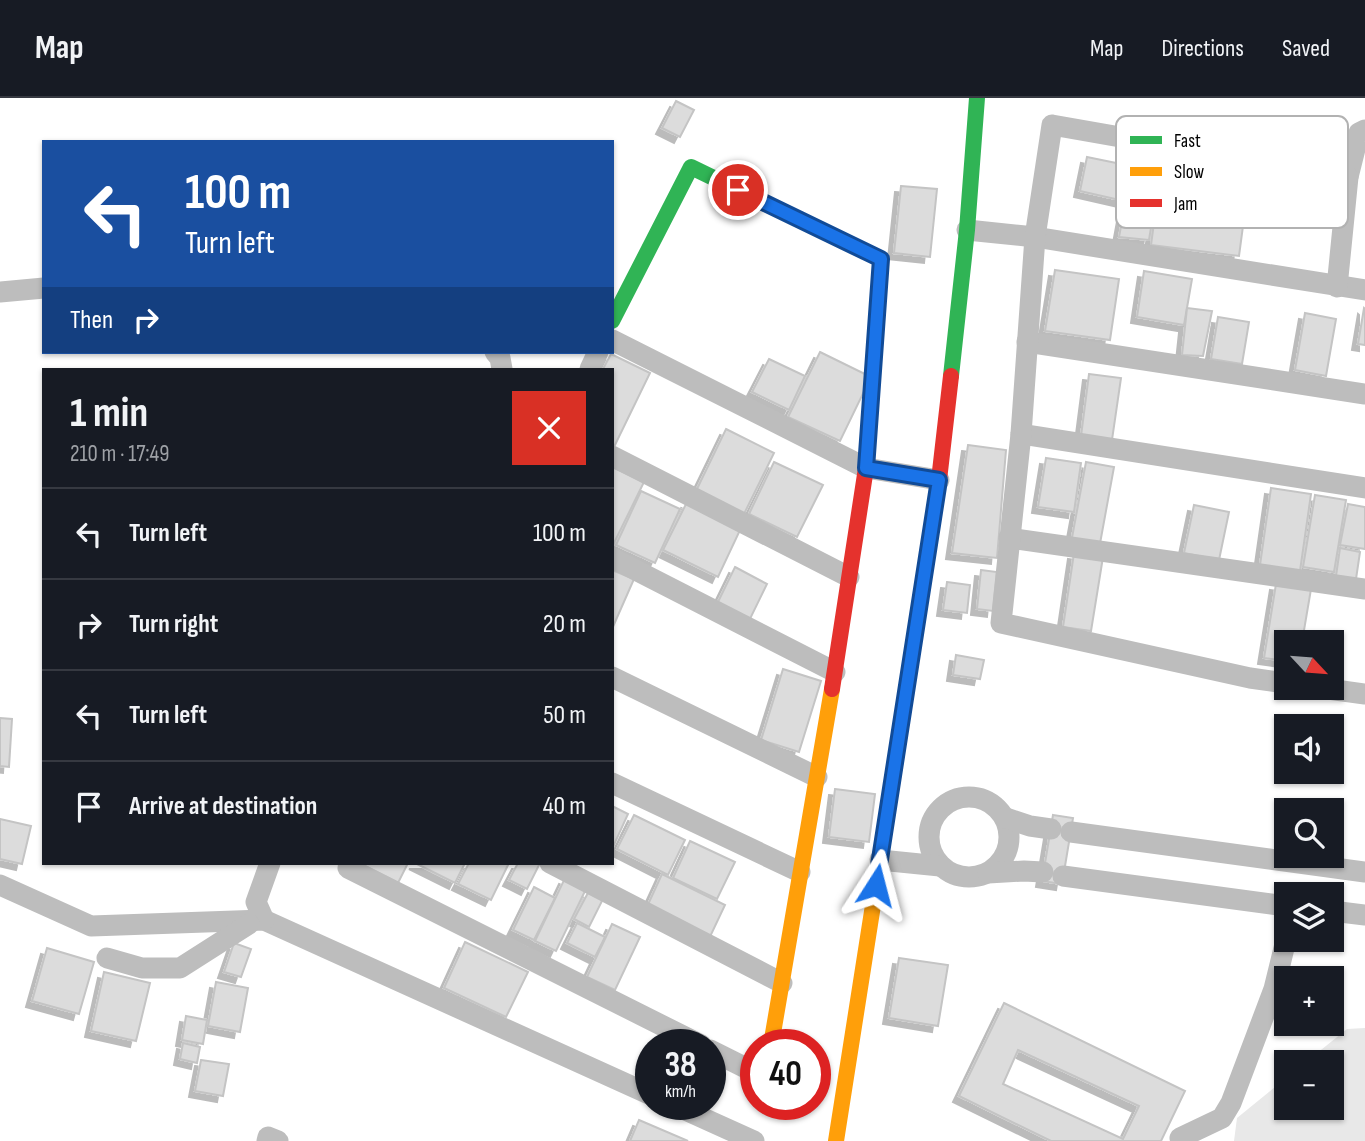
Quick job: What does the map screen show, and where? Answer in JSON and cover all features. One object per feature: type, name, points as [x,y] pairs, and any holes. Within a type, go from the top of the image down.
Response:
[{"type":"street","points":[[836,1141],[939,480],[967,230],[977,98]]},
{"type":"street","points":[[1116,136],[1052,125],[1035,237],[1021,434],[1001,623],[1274,681]]},
{"type":"street","points":[[1348,177],[1359,133],[1365,130]]},
{"type":"street","points":[[614,317],[691,167],[881,259],[866,468],[835,671],[774,1029]]},
{"type":"street","points":[[1337,287],[1343,228]]},
{"type":"street","points":[[967,230],[1035,237],[1365,290]]},
{"type":"street","points":[[0,292],[42,288]]},
{"type":"street","points":[[614,341],[866,468],[939,480]]},
{"type":"street","points":[[1027,341],[1365,394]]},
{"type":"street","points":[[1021,434],[1365,488]]},
{"type":"street","points":[[614,457],[849,577]]},
{"type":"street","points":[[1009,538],[1365,589]]},
{"type":"street","points":[[614,559],[835,671]]},
{"type":"street","points":[[614,678],[817,777]]},
{"type":"street","points":[[1344,691],[1365,694]]},
{"type":"street","points":[[614,784],[800,872]]},
{"type":"street","points":[[988,873],[998,866],[1006,855],[1009,843],[1006,818],[998,808],[976,797],[951,801],[933,819],[929,844],[940,866],[963,877],[1024,871],[1274,904]]},
{"type":"street","points":[[1006,818],[1030,826],[1365,872]]},
{"type":"street","points":[[880,860],[940,866]]},
{"type":"street","points":[[259,921],[256,902],[269,865]]},
{"type":"street","points":[[350,865],[348,868],[669,1029]]},
{"type":"street","points":[[554,865],[782,984]]},
{"type":"street","points":[[0,884],[91,926],[259,921],[635,1088]]},
{"type":"street","points":[[1344,912],[1365,915]]},
{"type":"street","points":[[107,958],[142,968],[180,968],[259,921]]},
{"type":"street","points":[[1180,1138],[1222,1118],[1231,1104],[1274,989],[1283,952]]},
{"type":"street","points":[[707,1120],[754,1141]]},
{"type":"street","points":[[267,1141],[268,1137],[278,1141]]},
{"type":"shaded area","points":[[1365,1028],[1365,1141],[1234,1141],[1237,1118],[1274,1088],[1274,1120],[1344,1120],[1344,1050],[1321,1050],[1338,1036],[1344,1036],[1347,1029]]},
{"type":"building","points":[[676,101],[694,110],[680,137],[662,128]]},
{"type":"building","points":[[1087,157],[1116,163],[1116,199],[1080,191]]},
{"type":"building","points":[[901,186],[937,189],[930,257],[894,253]]},
{"type":"building","points":[[1121,228],[1151,228],[1149,240],[1119,237]]},
{"type":"building","points":[[1153,228],[1243,228],[1239,256],[1151,245]]},
{"type":"building","points":[[1055,270],[1119,279],[1110,340],[1045,331]]},
{"type":"building","points":[[1144,271],[1192,279],[1184,325],[1137,317]]},
{"type":"building","points":[[1187,308],[1212,311],[1203,356],[1182,355]]},
{"type":"building","points":[[1365,309],[1365,345],[1358,344]]},
{"type":"building","points":[[1305,313],[1336,319],[1326,376],[1295,370]]},
{"type":"building","points":[[1218,317],[1249,322],[1242,364],[1211,359]]},
{"type":"building","points":[[820,352],[871,377],[840,441],[788,417]]},
{"type":"building","points":[[611,354],[650,373],[614,447],[614,368],[604,368]]},
{"type":"building","points":[[769,359],[805,376],[789,410],[752,392]]},
{"type":"building","points":[[1089,374],[1121,378],[1112,440],[1081,436]]},
{"type":"building","points":[[726,429],[774,453],[744,514],[696,491]]},
{"type":"building","points":[[968,445],[1006,450],[997,558],[952,553]]},
{"type":"building","points":[[1046,458],[1081,463],[1074,512],[1038,507]]},
{"type":"building","points":[[774,462],[823,485],[797,537],[749,514]]},
{"type":"building","points":[[1086,462],[1114,467],[1099,549],[1071,543]]},
{"type":"building","points":[[614,468],[644,482],[614,543]]},
{"type":"building","points":[[1271,488],[1311,494],[1300,571],[1260,565]]},
{"type":"building","points":[[641,491],[680,509],[655,563],[616,545]]},
{"type":"building","points":[[1315,495],[1346,500],[1334,572],[1303,567]]},
{"type":"building","points":[[687,502],[741,528],[718,577],[663,550]]},
{"type":"building","points":[[1348,504],[1365,507],[1365,549],[1340,545]]},
{"type":"building","points":[[1194,505],[1229,512],[1219,560],[1184,553]]},
{"type":"building","points":[[1340,548],[1360,552],[1356,579],[1336,576]]},
{"type":"building","points":[[1074,553],[1103,557],[1091,631],[1063,627]]},
{"type":"building","points":[[735,567],[767,584],[748,623],[716,606]]},
{"type":"building","points":[[981,570],[997,572],[993,611],[977,609]]},
{"type":"building","points":[[614,571],[634,579],[614,624]]},
{"type":"building","points":[[947,582],[970,585],[967,613],[943,610]]},
{"type":"building","points":[[1276,584],[1311,589],[1304,630],[1274,630],[1274,659],[1264,658]]},
{"type":"building","points":[[956,655],[984,660],[980,679],[953,675]]},
{"type":"building","points":[[783,669],[821,681],[799,752],[761,740]]},
{"type":"building","points":[[0,718],[12,719],[9,767],[0,766]]},
{"type":"building","points":[[835,789],[875,794],[869,842],[829,837]]},
{"type":"building","points":[[614,807],[628,814],[614,845]]},
{"type":"building","points":[[634,815],[685,840],[668,875],[617,849]]},
{"type":"building","points":[[1053,815],[1073,818],[1062,884],[1042,881]]},
{"type":"building","points":[[0,819],[31,826],[22,864],[0,859]]},
{"type":"building","points":[[690,841],[735,862],[717,899],[673,878]]},
{"type":"building","points":[[363,865],[407,865],[398,883]]},
{"type":"building","points":[[419,865],[464,865],[455,883]]},
{"type":"building","points":[[468,865],[508,865],[491,900],[458,884]]},
{"type":"building","points":[[517,865],[539,865],[527,889],[509,880]]},
{"type":"building","points":[[662,874],[725,905],[708,941],[645,911]]},
{"type":"building","points":[[565,878],[586,889],[556,951],[535,941]]},
{"type":"building","points":[[534,887],[555,898],[534,940],[513,930]]},
{"type":"building","points":[[589,891],[603,899],[589,927],[574,919]]},
{"type":"building","points":[[577,923],[605,937],[595,957],[567,943]]},
{"type":"building","points":[[612,924],[640,937],[615,990],[587,977]]},
{"type":"building","points":[[465,942],[528,972],[506,1017],[444,988]]},
{"type":"building","points":[[234,943],[251,949],[241,977],[224,972]]},
{"type":"building","points":[[47,948],[94,962],[79,1014],[32,1001]]},
{"type":"building","points":[[899,958],[948,965],[938,1026],[889,1018]]},
{"type":"building","points":[[104,972],[150,983],[136,1041],[91,1031]]},
{"type":"building","points":[[216,982],[248,988],[240,1032],[208,1026]]},
{"type":"building","points":[[1004,1003],[1185,1091],[1161,1141],[1051,1141],[959,1096]],"holes":[[[1018,1050],[1139,1106],[1123,1139],[1003,1084]]]},
{"type":"building","points":[[186,1016],[207,1020],[203,1044],[182,1040]]},
{"type":"building","points":[[183,1043],[200,1047],[197,1063],[180,1059]]},
{"type":"building","points":[[201,1060],[229,1064],[223,1096],[195,1091]]},
{"type":"building","points":[[639,1120],[688,1141],[630,1141]]},
{"type":"traffic: fast","points":[[951,376],[967,230],[977,98]]},
{"type":"traffic: fast","points":[[614,317],[691,167],[881,259],[874,354]]},
{"type":"traffic: slow","points":[[774,1029],[832,689]]},
{"type":"traffic: slow","points":[[836,1141],[892,784]]},
{"type":"traffic: jam","points":[[832,689],[866,468],[874,354]]},
{"type":"traffic: jam","points":[[892,784],[939,480],[951,376]]},
{"type":"route","points":[[738,190],[881,259],[866,468],[939,480],[876,885]]}]
